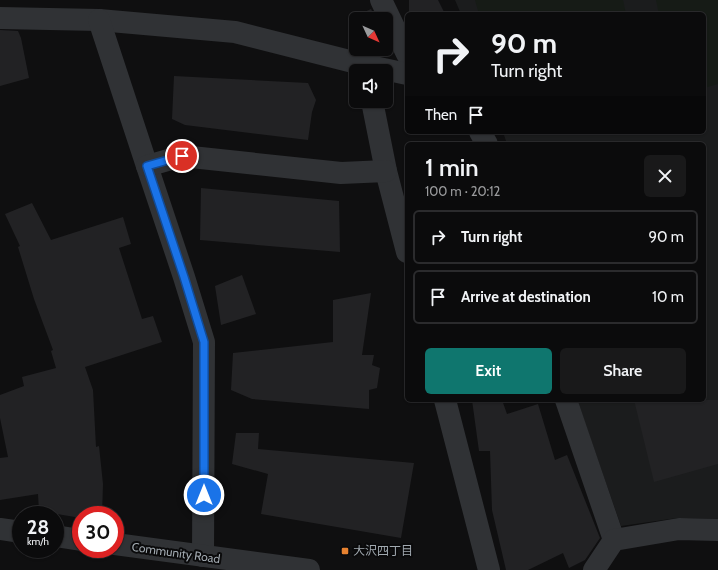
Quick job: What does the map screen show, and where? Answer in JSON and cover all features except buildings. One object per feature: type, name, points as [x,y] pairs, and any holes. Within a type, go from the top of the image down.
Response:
[{"type":"street","points":[[381,0],[405,50]]},
{"type":"street","points":[[0,18],[99,20],[234,32],[350,64]]},
{"type":"street","points":[[99,20],[204,342],[203,556]]},
{"type":"street","points":[[393,72],[405,74]]},
{"type":"street","points":[[373,108],[386,172],[405,244]]},
{"type":"street","points":[[147,166],[182,156],[341,173],[386,172]]},
{"type":"street","points":[[446,402],[489,570]]},
{"type":"street","points":[[567,402],[614,540]]},
{"type":"street","points":[[0,529],[12,531]]},
{"type":"street","points":[[594,570],[614,540],[679,530],[718,530]]},
{"type":"street","name":"Community Road","points":[[124,545],[309,570]]},
{"type":"shaded area","points":[[455,0],[718,0],[718,519],[677,518],[621,526],[578,402],[706,402],[706,142],[506,142],[504,134],[706,134],[706,12],[460,12]]},
{"type":"shaded area","points":[[475,0],[623,0],[626,12],[478,12]]},
{"type":"shaded area","points":[[656,0],[718,0],[718,84],[706,87],[706,12],[659,12]]},
{"type":"place","name":"大沢四丁目","points":[[345,551]]},
{"type":"route","points":[[182,156],[147,166],[204,342],[204,495]]}]
